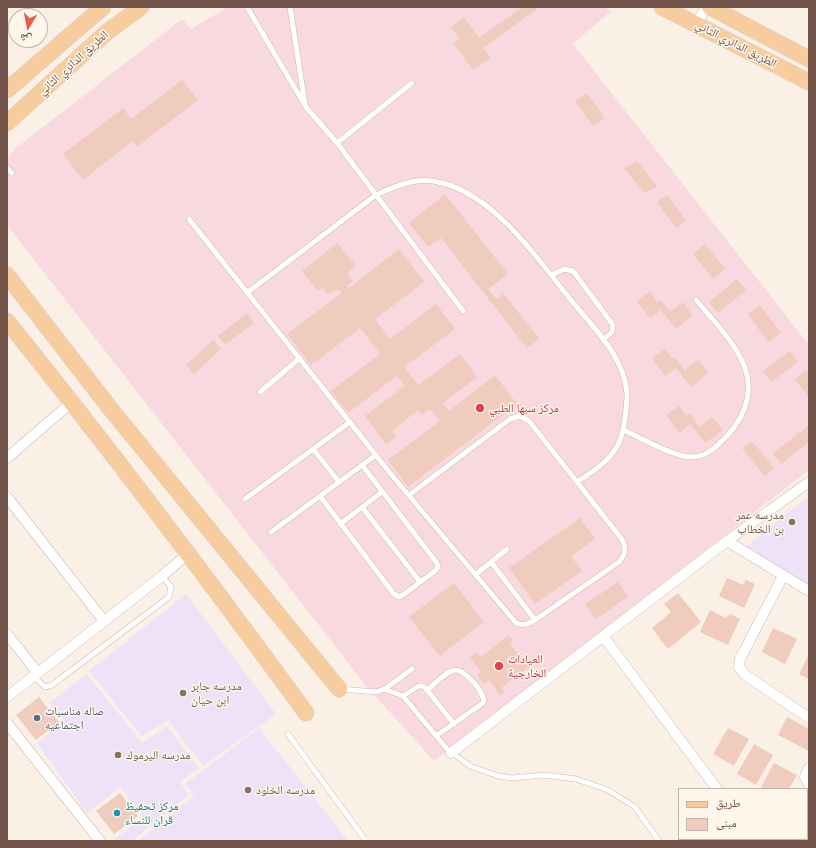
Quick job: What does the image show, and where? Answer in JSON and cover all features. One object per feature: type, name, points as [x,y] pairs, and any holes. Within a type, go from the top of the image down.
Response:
[{"type":"main road","name":"الطريق الدائري الثاني","points":[[7,90],[103,7]]},
{"type":"main road","name":"الطريق الدائري الثاني","points":[[7,122],[107,32],[141,7]]},
{"type":"main road","name":"الطريق الدائري الثاني","points":[[662,7],[809,82]]},
{"type":"main road","name":"الطريق الدائري الثاني","points":[[710,7],[809,59]]},
{"type":"main road","points":[[7,275],[110,407],[339,689]]},
{"type":"main road","points":[[7,320],[89,422],[189,553],[306,713]]},
{"type":"main road","points":[[89,422],[110,407]]},
{"type":"street","points":[[695,24],[707,7]]},
{"type":"street","points":[[7,458],[72,402]]},
{"type":"street","points":[[451,753],[727,541],[809,482]]},
{"type":"street","points":[[7,497],[104,622]]},
{"type":"street","points":[[727,541],[809,591]]},
{"type":"street","points":[[7,697],[104,622],[189,553]]},
{"type":"street","points":[[783,576],[740,659],[739,667],[744,674],[809,718]]},
{"type":"street","points":[[7,634],[35,675]]},
{"type":"street","points":[[603,636],[716,788]]},
{"type":"street","points":[[7,723],[100,841]]},
{"type":"street","points":[[809,768],[805,777],[809,786]]},
{"type":"lane","points":[[247,7],[306,107],[338,143],[462,311]]},
{"type":"lane","points":[[290,7],[306,107]]},
{"type":"lane","points":[[338,143],[412,83]]},
{"type":"lane","points":[[7,168],[12,173]]},
{"type":"lane","points":[[248,292],[376,195],[406,182],[415,180],[437,182],[459,189],[481,203],[521,237],[604,340],[619,364],[626,384],[627,404],[624,430],[619,444],[609,458],[577,482]]},
{"type":"lane","points":[[189,218],[376,455],[409,495],[475,575],[516,623],[522,625],[535,620],[618,562],[626,551],[625,544],[621,538],[529,421],[520,416],[510,419],[409,495]]},
{"type":"lane","points":[[552,275],[564,268],[573,271],[613,325],[612,332],[604,340]]},
{"type":"lane","points":[[624,430],[677,454],[690,457],[708,453],[732,432],[739,423],[744,413],[749,391],[746,369],[733,346],[696,300]]},
{"type":"lane","points":[[260,392],[300,358]]},
{"type":"lane","points":[[245,499],[350,422]]},
{"type":"lane","points":[[314,449],[339,482]]},
{"type":"lane","points":[[271,532],[376,455]]},
{"type":"lane","points":[[320,496],[396,596],[403,595],[436,569],[437,563],[362,465]]},
{"type":"lane","points":[[340,524],[382,492]]},
{"type":"lane","points":[[362,507],[420,582]]},
{"type":"lane","points":[[475,575],[507,549]]},
{"type":"lane","points":[[491,562],[535,620]]},
{"type":"lane","points":[[35,675],[45,687],[52,685],[169,597],[171,588],[162,576]]},
{"type":"lane","points":[[339,689],[372,693],[384,690],[412,669]]},
{"type":"lane","points":[[427,690],[449,672],[459,670],[466,674],[483,695],[483,703],[436,736]]},
{"type":"lane","points":[[403,696],[418,686],[423,686],[454,724]]},
{"type":"lane","points":[[384,690],[403,696],[451,753],[470,766],[498,776],[512,778],[544,776],[576,779],[608,790],[635,807],[659,841]]},
{"type":"lane","points":[[288,734],[366,841]]},
{"type":"shaded area","name":"مركز سبها الطبي","points":[[228,7],[605,7],[611,11],[573,44],[809,345],[809,470],[434,761],[367,687],[7,225],[7,158],[16,148],[182,19],[191,29]]},
{"type":"shaded area","name":"مدرسه عمر بن الخطاب","points":[[809,496],[809,585],[743,549]]},
{"type":"shaded area","name":"مدرسه جابر ابن حيان","points":[[186,594],[276,714],[203,766],[168,720],[142,736],[89,671]]},
{"type":"shaded area","name":"مدرسه اليرموك","points":[[87,674],[142,743],[167,726],[199,768],[180,782],[189,795],[132,841],[113,841],[142,817],[121,787],[87,813],[37,743],[64,722],[49,703]]},
{"type":"shaded area","name":"مدرسه الخلود","points":[[259,728],[348,841],[138,841],[194,796],[185,784]]},
{"type":"building","points":[[520,7],[536,7],[537,9],[483,48],[491,58],[473,70],[453,43],[460,39],[451,27],[464,17],[479,38],[521,8]]},
{"type":"building","points":[[182,80],[198,100],[137,147],[133,141],[83,180],[63,154],[123,108],[131,119]]},
{"type":"building","points":[[587,93],[605,118],[593,126],[575,101]]},
{"type":"building","points":[[637,161],[657,186],[645,193],[624,168]]},
{"type":"building","points":[[445,194],[508,274],[488,289],[496,299],[504,294],[539,339],[527,348],[441,238],[428,247],[409,223]]},
{"type":"building","points":[[668,195],[686,221],[676,228],[657,202]]},
{"type":"building","points":[[337,243],[356,266],[347,273],[353,281],[347,286],[349,288],[399,249],[424,282],[375,319],[390,339],[436,304],[455,329],[404,367],[418,385],[460,354],[477,377],[443,403],[449,411],[495,375],[517,404],[408,487],[388,460],[440,421],[430,409],[422,415],[418,410],[392,431],[396,437],[386,445],[365,416],[405,386],[397,376],[348,413],[331,391],[380,354],[360,328],[311,365],[287,334],[342,293],[338,289],[328,294],[323,288],[318,291],[302,271]]},
{"type":"building","points":[[705,244],[725,269],[713,279],[693,254]]},
{"type":"building","points":[[737,279],[746,290],[718,313],[709,302]]},
{"type":"building","points":[[650,291],[657,302],[660,299],[670,312],[683,302],[693,316],[676,329],[661,310],[650,318],[637,301]]},
{"type":"building","points":[[760,305],[781,333],[768,342],[748,314]]},
{"type":"building","points":[[247,313],[254,323],[225,345],[218,336]]},
{"type":"building","points":[[213,340],[221,349],[194,374],[186,365]]},
{"type":"building","points":[[665,349],[672,359],[675,357],[685,370],[698,360],[708,373],[691,387],[676,368],[665,376],[652,358]]},
{"type":"building","points":[[790,351],[798,362],[771,382],[763,371]]},
{"type":"building","points":[[806,370],[809,374],[809,397],[795,379]]},
{"type":"building","points":[[679,406],[686,416],[690,413],[699,427],[712,417],[723,430],[705,443],[690,424],[679,433],[666,415]]},
{"type":"building","points":[[808,426],[809,442],[781,464],[773,453]]},
{"type":"building","points":[[752,441],[774,468],[764,476],[742,448]]},
{"type":"building","points":[[580,518],[595,539],[571,556],[582,571],[535,604],[509,568]]},
{"type":"building","points":[[727,578],[743,585],[746,580],[755,584],[744,608],[719,596]]},
{"type":"building","points":[[618,582],[628,597],[596,619],[585,604]]},
{"type":"building","points":[[454,583],[484,622],[440,656],[409,617]]},
{"type":"building","points":[[678,593],[701,622],[668,649],[652,628],[671,612],[664,604]]},
{"type":"building","points":[[710,610],[726,618],[730,614],[740,619],[728,645],[700,632]]},
{"type":"building","points":[[773,628],[797,639],[785,664],[762,652]]},
{"type":"building","points":[[509,635],[513,641],[510,644],[523,660],[527,657],[532,664],[501,688],[505,692],[500,695],[489,680],[484,684],[477,675],[481,672],[470,658],[477,652],[481,657]]},
{"type":"building","points":[[809,654],[809,679],[799,674]]},
{"type":"building","name":"صاله مناسبات اجتماعيه","points":[[39,697],[59,722],[36,740],[16,715]]},
{"type":"building","points":[[787,717],[809,729],[809,751],[778,735]]},
{"type":"building","points":[[728,728],[749,739],[734,766],[713,754]]},
{"type":"building","points":[[754,744],[773,755],[756,785],[737,774]]},
{"type":"building","points":[[774,763],[797,775],[790,788],[761,787]]},
{"type":"building","name":"مركز تحفيظ قران للنساء","points":[[120,793],[138,816],[114,834],[96,811]]},
{"type":"place","name":"مركز سبها الطبي","points":[[480,408]]},
{"type":"place","name":"مدرسه عمر بن الخطاب","points":[[792,522]]},
{"type":"place","name":"العيادات الخارجية","points":[[499,666]]},
{"type":"place","name":"مدرسه جابر ابن حيان","points":[[183,693]]},
{"type":"place","name":"صاله مناسبات اجتماعيه","points":[[37,718]]},
{"type":"place","name":"مدرسه اليرموك","points":[[118,755]]},
{"type":"place","name":"مدرسه الخلود","points":[[248,790]]},
{"type":"place","name":"مركز تحفيظ قران للنساء","points":[[117,813]]}]
